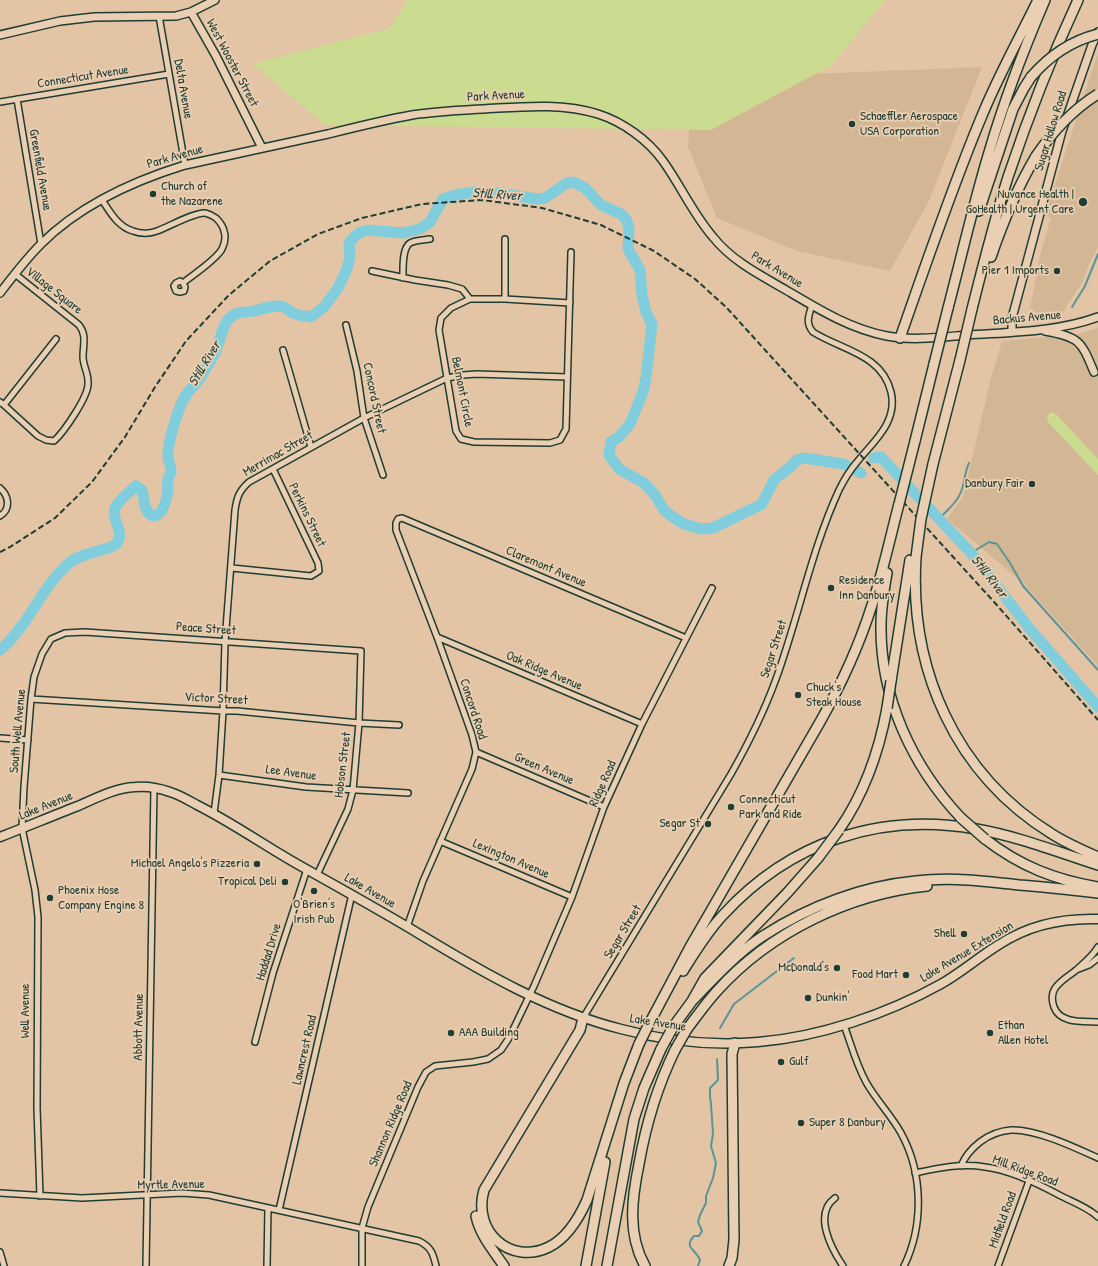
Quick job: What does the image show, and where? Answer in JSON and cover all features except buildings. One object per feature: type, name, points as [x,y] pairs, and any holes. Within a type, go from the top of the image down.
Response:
[{"type":"highway","points":[[900,338],[956,180],[979,121],[1038,0]]},
{"type":"highway","points":[[1045,0],[1017,69],[996,129],[973,209],[899,504],[883,592],[881,617],[883,657],[889,686],[899,720],[908,741],[921,766],[940,794],[962,818],[985,839],[1006,854],[1038,871],[1072,882],[1098,887]]},
{"type":"highway","points":[[607,1266],[634,1119],[644,1088],[661,1049],[673,1027],[692,1001],[705,978],[788,892],[818,858],[839,830],[867,777],[878,746],[887,708],[913,555],[921,519],[972,309],[996,219],[1015,157],[1045,76],[1078,0]]},
{"type":"highway","points":[[948,308],[985,191],[1018,98],[1031,77],[1058,51],[1079,40],[1098,33]]},
{"type":"highway","points":[[972,309],[1009,208],[1036,156],[1060,124],[1079,107],[1098,94]]},
{"type":"highway","points":[[583,1018],[580,1030],[484,1190],[481,1206],[484,1223],[488,1231],[500,1243],[515,1251],[532,1252],[549,1248],[556,1244],[569,1231],[579,1217],[587,1200],[628,1070],[639,1044],[690,947],[834,697],[865,624],[892,538]]},
{"type":"highway","points":[[913,555],[918,628],[924,657],[930,680],[937,697],[962,746],[972,761],[991,783],[1021,812],[1052,834],[1098,857]]},
{"type":"highway","points":[[649,1024],[708,933],[731,906],[752,886],[769,873],[788,861],[826,842],[889,826],[933,824],[962,827],[998,834],[1098,865]]},
{"type":"highway","points":[[692,1001],[738,955],[762,936],[811,910],[832,901],[872,888],[917,880],[970,880],[1098,893]]},
{"type":"highway","points":[[645,1266],[639,1254],[634,1234],[632,1210],[635,1182],[650,1111],[675,1050],[688,1029],[717,990],[746,963],[780,938],[837,909],[874,896],[918,887],[969,883],[1022,885]]},
{"type":"highway","points":[[504,1266],[478,1225],[476,1210],[478,1192],[483,1180],[576,1026],[583,1018]]},
{"type":"highway","points":[[729,1266],[732,1258],[734,1240],[732,1054],[735,1043]]},
{"type":"highway","points":[[735,1043],[738,1053],[740,1240],[738,1259],[735,1266]]},
{"type":"highway","points":[[586,1266],[603,1169],[618,1104]]},
{"type":"main road","points":[[191,12],[215,0]]},
{"type":"main road","name":"West Wooster Street","points":[[0,35],[60,21],[94,17],[176,16],[191,12],[216,56],[262,148]]},
{"type":"main road","name":"Sugar Hollow Road","points":[[1012,332],[1012,318],[1062,131],[1098,33]]},
{"type":"main road","name":"Park Avenue","points":[[0,293],[41,244],[59,227],[102,200],[152,176],[185,165],[392,119],[437,112],[545,106],[572,108],[600,115],[627,128],[652,148],[662,160],[705,228],[725,250],[747,267],[812,305],[840,320],[864,330],[889,336],[900,338],[956,336]]},
{"type":"main road","name":"Backus Avenue","points":[[956,336],[1037,330],[1068,326],[1098,317]]},
{"type":"main road","points":[[1037,330],[1072,338],[1084,349],[1094,372]]},
{"type":"main road","name":"Lake Avenue","points":[[0,837],[112,792],[133,787],[154,788],[174,793],[214,814],[307,870],[352,894],[474,967],[530,995],[583,1018],[619,1029],[660,1037],[699,1042],[735,1043]]},
{"type":"main road","name":"Lake Avenue Extension","points":[[735,1043],[787,1038],[844,1025],[890,1008],[932,989],[957,974],[1002,942],[1024,931],[1058,922],[1079,919],[1098,920]]},
{"type":"street","name":"Delta Avenue","points":[[159,16],[185,165]]},
{"type":"street","name":"Connecticut Avenue","points":[[0,102],[169,74]]},
{"type":"street","name":"Greenfield Avenue","points":[[17,99],[41,244]]},
{"type":"street","points":[[102,200],[118,222],[124,228],[134,232],[146,233],[156,231],[195,215],[204,213],[213,216],[219,221],[224,229],[225,239],[222,248],[216,256],[183,283]]},
{"type":"street","points":[[403,278],[404,252],[406,247],[410,243],[430,239]]},
{"type":"street","points":[[505,239],[505,299]]},
{"type":"street","name":"Belmont Circle","points":[[570,303],[505,299],[470,299],[451,308],[441,318],[439,330],[456,431],[461,439],[474,442],[550,443],[560,440],[566,430],[567,377],[570,303],[571,252]]},
{"type":"street","points":[[372,271],[462,289],[470,299]]},
{"type":"street","name":"Village Square","points":[[15,274],[79,325],[83,330],[85,338],[84,364],[88,374],[88,385],[84,397],[61,434],[54,441],[46,440],[38,436],[2,404],[56,339]]},
{"type":"street","name":"Segar Street","points":[[583,1018],[731,774],[752,736],[769,698],[778,673],[826,522],[836,497],[846,476],[855,463],[885,428],[891,411],[891,393],[885,375],[880,368],[865,358],[813,332],[809,327],[808,322],[812,305]]},
{"type":"street","name":"Concord Street","points":[[346,326],[364,418],[383,475]]},
{"type":"street","points":[[283,350],[311,447]]},
{"type":"street","name":"Merrimac Street","points":[[214,814],[219,775],[225,642],[232,568],[236,500],[241,490],[249,482],[364,418],[447,378],[477,374],[567,377]]},
{"type":"street","name":"Perkins Street","points":[[232,568],[311,576],[319,571],[318,563],[273,469]]},
{"type":"street","points":[[0,488],[3,490],[8,499],[8,507],[3,515],[0,516]]},
{"type":"street","name":"Claremont Avenue","points":[[398,519],[402,518],[686,638]]},
{"type":"street","name":"Concord Road","points":[[398,519],[396,523],[396,530],[437,637],[472,735],[476,752],[472,769],[423,881],[407,927]]},
{"type":"street","name":"Ridge Road","points":[[530,995],[572,897],[604,807],[642,724],[712,588]]},
{"type":"street","name":"Peace Street","points":[[51,639],[65,633],[85,632],[361,651]]},
{"type":"street","name":"Oak Ridge Avenue","points":[[437,637],[642,724]]},
{"type":"street","name":"South Well Avenue","points":[[22,828],[24,787],[34,677],[42,654],[51,639]]},
{"type":"street","name":"Hobson Street","points":[[317,875],[348,809],[353,790],[361,651]]},
{"type":"street","name":"Victor Street","points":[[31,699],[237,711],[358,723],[399,725]]},
{"type":"street","points":[[0,738],[28,740]]},
{"type":"street","name":"Green Avenue","points":[[476,752],[604,807]]},
{"type":"street","name":"Lee Avenue","points":[[219,775],[306,787],[408,792]]},
{"type":"street","name":"Abbott Avenue","points":[[146,1266],[154,788]]},
{"type":"street","name":"Well Avenue","points":[[22,828],[35,890],[38,917],[37,1108],[40,1196]]},
{"type":"street","name":"Lexington Avenue","points":[[440,841],[572,897]]},
{"type":"street","name":"Haddad Drive","points":[[255,1042],[273,973],[307,870]]},
{"type":"street","name":"Lawncrest Road","points":[[279,1210],[352,894]]},
{"type":"street","points":[[1098,946],[1094,953],[1059,983],[1055,988],[1052,998],[1054,1008],[1066,1019],[1098,1022]]},
{"type":"street","points":[[1075,970],[1089,965],[1098,958]]},
{"type":"street","name":"Shannon Ridge Road","points":[[362,1266],[362,1228],[368,1208],[415,1094],[426,1072],[436,1066],[488,1059],[501,1050],[509,1038],[530,995]]},
{"type":"street","points":[[844,1025],[865,1080],[901,1133],[915,1173],[918,1196],[917,1219],[911,1250],[904,1266]]},
{"type":"street","points":[[960,1166],[970,1151],[985,1139],[1001,1131],[1010,1130],[1021,1130],[1043,1136],[1098,1158]]},
{"type":"street","name":"Mill Ridge Road","points":[[915,1173],[960,1166],[996,1169],[1029,1181],[1070,1200],[1098,1217]]},
{"type":"street","name":"Midfield Road","points":[[998,1266],[1029,1181]]},
{"type":"street","name":"Myrtle Avenue","points":[[0,1193],[82,1198],[147,1196],[182,1193],[209,1195],[419,1241],[428,1245],[434,1255],[436,1266]]},
{"type":"street","points":[[835,1198],[827,1206],[824,1216],[832,1247],[843,1266]]},
{"type":"street","points":[[268,1208],[268,1266]]},
{"type":"street","points":[[0,1252],[4,1266]]},
{"type":"shaded area","points":[[694,49],[758,76],[982,67],[929,201],[890,271],[797,251],[717,218],[688,147]]},
{"type":"shaded area","points":[[1098,52],[1098,247],[1088,266],[1083,281],[1061,315],[1041,317],[1030,308],[1040,255],[1051,218],[1045,215]]},
{"type":"shaded area","name":"Danbury Fair","points":[[1098,328],[1098,666],[1023,583],[947,519],[963,497],[991,378],[1002,341],[1079,334]]},
{"type":"green space","points":[[407,0],[885,0],[832,65],[711,130],[325,125],[253,64],[390,28]]},
{"type":"green space","points":[[1052,412],[1057,415],[1098,459],[1098,475],[1048,422],[1047,417]]},
{"type":"waterway","name":"Still River","points":[[0,650],[7,644],[24,623],[61,570],[71,561],[79,557],[109,548],[117,543],[120,535],[114,512],[117,505],[130,491],[136,486],[142,490],[145,507],[149,514],[153,516],[159,514],[166,501],[168,491],[168,478],[171,473],[168,450],[177,416],[186,395],[198,381],[215,353],[223,328],[228,320],[239,313],[276,306],[284,307],[290,312],[301,316],[311,317],[324,307],[338,288],[347,269],[350,257],[349,243],[354,237],[361,232],[368,230],[403,233],[419,229],[430,222],[443,199],[455,195],[473,192],[497,193],[538,199],[545,198],[567,183],[573,182],[585,188],[601,205],[621,214],[626,219],[629,228],[628,249],[640,270],[642,295],[646,312],[652,324],[643,392],[630,424],[619,437],[611,442],[609,455],[619,469],[644,483],[655,495],[664,510],[670,515],[684,524],[701,529],[713,528],[762,504],[774,480],[797,460],[804,458],[844,464],[861,473]]},
{"type":"waterway","points":[[1072,307],[1085,286],[1098,254]]},
{"type":"waterway","name":"Still River","points":[[874,458],[881,457],[971,553],[1030,629],[1098,707]]},
{"type":"waterway","points":[[939,519],[958,498],[963,487],[969,463]]},
{"type":"waterway","points":[[971,553],[989,542],[997,544],[1023,586],[1098,670]]},
{"type":"waterway","points":[[720,1028],[734,1004],[794,958]]},
{"type":"waterway","points":[[698,1266],[700,1260],[691,1248],[690,1243],[694,1236],[699,1236],[702,1231],[698,1222],[706,1203],[706,1196],[713,1178],[716,1163],[711,1146],[713,1134],[710,1088],[718,1080],[717,1059]]},
{"type":"railway","points":[[0,552],[55,518],[92,482],[125,437],[155,387],[186,341],[229,295],[270,261],[318,234],[362,218],[422,204],[482,200],[542,208],[601,225],[654,251],[695,279],[726,307],[995,603],[1098,720]]},
{"type":"place","name":"Schaeffler Aerospace USA Corporation","points":[[852,124]]},
{"type":"place","name":"Church of the Nazarene","points":[[153,194]]},
{"type":"place","name":"Nuvance Health | GoHealth | Urgent Care","points":[[1083,202]]},
{"type":"place","name":"Pier 1 Imports","points":[[1057,271]]},
{"type":"place","name":"Danbury Fair","points":[[1032,484]]},
{"type":"place","name":"Residence Inn Danbury","points":[[831,588]]},
{"type":"place","name":"Chuck's Steak House","points":[[798,695]]},
{"type":"place","name":"Connecticut Park and Ride","points":[[731,807]]},
{"type":"place","name":"Segar St","points":[[708,824]]},
{"type":"place","name":"Michael Angelo's Pizzeria","points":[[257,864]]},
{"type":"place","name":"Tropical Deli","points":[[285,882]]},
{"type":"place","name":"O'Brien's Irish Pub","points":[[314,891]]},
{"type":"place","name":"Phoenix Hose Company Engine 8","points":[[50,898]]},
{"type":"place","name":"Shell","points":[[964,934]]},
{"type":"place","name":"McDonald's","points":[[837,968]]},
{"type":"place","name":"Food Mart","points":[[906,975]]},
{"type":"place","name":"Dunkin'","points":[[808,998]]},
{"type":"place","name":"AAA Building","points":[[451,1033]]},
{"type":"place","name":"Ethan Allen Hotel","points":[[990,1033]]},
{"type":"place","name":"Gulf","points":[[781,1062]]},
{"type":"place","name":"Super 8 Danbury","points":[[801,1123]]}]
